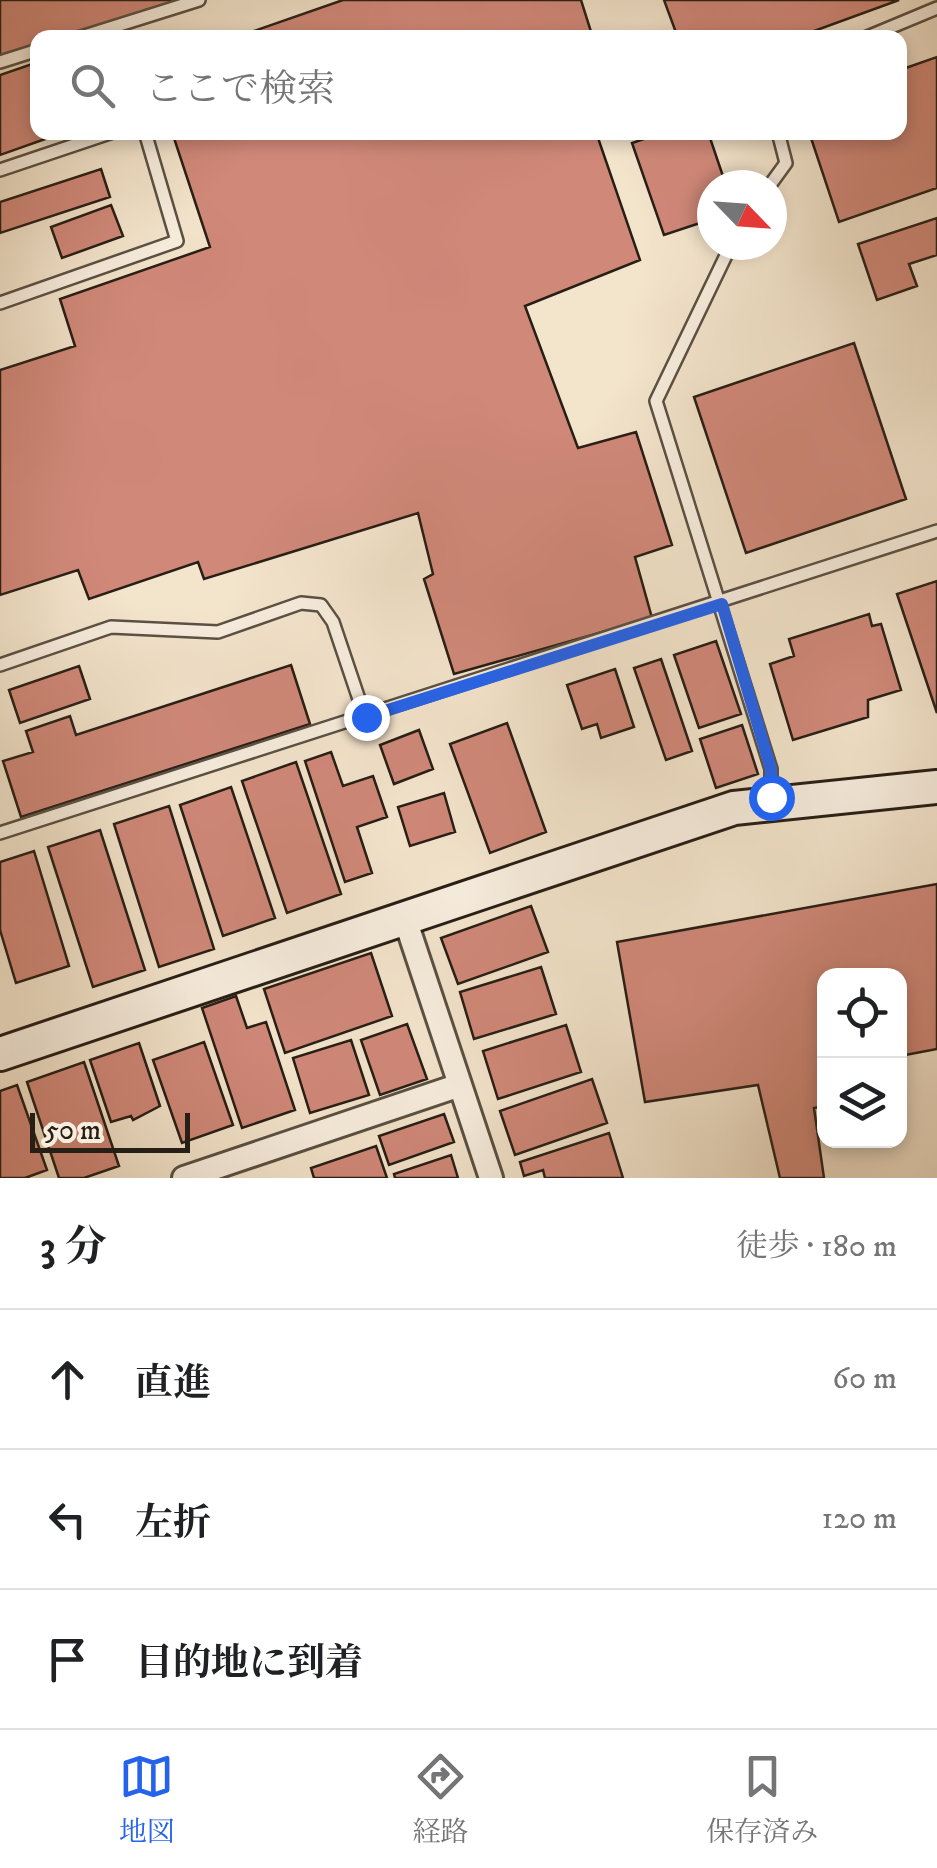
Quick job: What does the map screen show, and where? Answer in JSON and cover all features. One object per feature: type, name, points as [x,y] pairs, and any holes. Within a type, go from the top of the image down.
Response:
[{"type":"street","points":[[0,1054],[734,808],[937,787]]},
{"type":"street","points":[[405,918],[491,1178]]},
{"type":"street","points":[[184,1178],[460,1085]]},
{"type":"lane","points":[[120,30],[199,0]]},
{"type":"lane","points":[[884,30],[937,8]]},
{"type":"lane","points":[[0,62],[30,53]]},
{"type":"lane","points":[[0,170],[88,140]]},
{"type":"lane","points":[[0,303],[178,241],[147,140]]},
{"type":"lane","points":[[780,140],[786,163],[781,170]]},
{"type":"lane","points":[[724,260],[656,401],[771,769],[771,804]]},
{"type":"lane","points":[[0,833],[722,604],[937,531]]},
{"type":"lane","points":[[0,665],[111,627],[218,632],[301,603],[320,605],[334,622],[366,717]]},
{"type":"building","points":[[0,0],[178,0],[84,30],[30,30],[30,47],[0,56]]},
{"type":"building","points":[[343,0],[581,0],[590,30],[257,30]]},
{"type":"building","points":[[664,0],[899,0],[817,30],[675,30]]},
{"type":"building","points":[[937,57],[937,188],[839,222],[812,140],[907,140],[907,68]]},
{"type":"building","points":[[30,65],[30,140],[42,140],[0,155],[0,75]]},
{"type":"building","points":[[175,140],[599,140],[640,260],[525,306],[578,448],[636,432],[672,545],[635,557],[652,618],[454,674],[424,579],[433,574],[418,513],[204,579],[198,562],[89,599],[78,570],[0,595],[0,370],[75,346],[60,299],[210,247]]},
{"type":"building","points":[[711,140],[721,170],[697,170],[697,224],[664,235],[632,143]]},
{"type":"building","points":[[101,169],[110,197],[0,233],[0,202]]},
{"type":"building","points":[[111,205],[123,236],[62,258],[51,227]]},
{"type":"building","points":[[937,218],[937,255],[909,264],[917,286],[877,300],[858,244]]},
{"type":"building","points":[[854,343],[906,499],[746,553],[694,397]]},
{"type":"building","points":[[937,581],[937,713],[897,594]]},
{"type":"building","points":[[869,614],[872,626],[881,624],[901,690],[868,700],[868,717],[793,740],[770,664],[794,656],[789,639]]},
{"type":"building","points":[[716,641],[741,714],[699,728],[674,655]]},
{"type":"building","points":[[661,659],[692,751],[666,760],[634,668]]},
{"type":"building","points":[[291,665],[310,724],[21,817],[3,761],[33,752],[26,731],[70,716],[76,735]]},
{"type":"building","points":[[79,666],[90,699],[20,723],[9,690]]},
{"type":"building","points":[[615,669],[634,727],[601,738],[597,724],[582,729],[567,685]]},
{"type":"building","points":[[507,723],[546,832],[490,853],[450,744]]},
{"type":"building","points":[[742,725],[758,774],[716,788],[700,739]]},
{"type":"building","points":[[419,730],[433,769],[394,784],[380,745]]},
{"type":"building","points":[[331,752],[343,786],[373,776],[387,817],[357,827],[372,873],[345,882],[305,761]]},
{"type":"building","points":[[296,762],[341,894],[287,913],[242,781]]},
{"type":"building","points":[[231,787],[275,918],[223,936],[180,805]]},
{"type":"building","points":[[444,793],[455,832],[410,846],[398,807]]},
{"type":"building","points":[[169,806],[214,949],[159,967],[114,824]]},
{"type":"building","points":[[100,830],[145,970],[93,987],[48,847]]},
{"type":"building","points":[[34,851],[69,966],[16,983],[0,930],[0,862]]},
{"type":"building","points":[[937,884],[937,1049],[907,1055],[907,968],[817,968],[814,1108],[824,1178],[780,1178],[758,1085],[645,1102],[617,942]]},
{"type":"building","points":[[531,906],[548,952],[458,984],[441,938]]},
{"type":"building","points":[[371,953],[392,1016],[285,1053],[264,989]]},
{"type":"building","points":[[541,967],[556,1014],[474,1039],[460,992]]},
{"type":"building","points":[[236,996],[247,1028],[266,1022],[295,1110],[242,1128],[202,1008]]},
{"type":"building","points":[[407,1024],[427,1079],[380,1095],[361,1040]]},
{"type":"building","points":[[566,1025],[581,1072],[498,1099],[483,1051]]},
{"type":"building","points":[[351,1040],[369,1095],[310,1113],[293,1058]]},
{"type":"building","points":[[204,1042],[233,1125],[182,1143],[153,1060]]},
{"type":"building","points":[[139,1043],[160,1106],[133,1120],[131,1116],[111,1122],[90,1060]]},
{"type":"building","points":[[84,1062],[119,1166],[84,1178],[59,1178],[27,1082]]},
{"type":"building","points":[[592,1079],[607,1123],[515,1155],[500,1111]]},
{"type":"building","points":[[17,1085],[47,1170],[25,1178],[0,1178],[0,1091]]},
{"type":"building","points":[[444,1114],[454,1142],[389,1165],[379,1136]]},
{"type":"building","points":[[609,1133],[623,1178],[545,1178],[543,1170],[524,1176],[520,1162]]},
{"type":"building","points":[[376,1146],[387,1178],[314,1178],[311,1168]]},
{"type":"building","points":[[451,1155],[458,1178],[395,1178],[394,1174]]},
{"type":"route","points":[[366,717],[722,604],[771,769],[771,797]]}]
